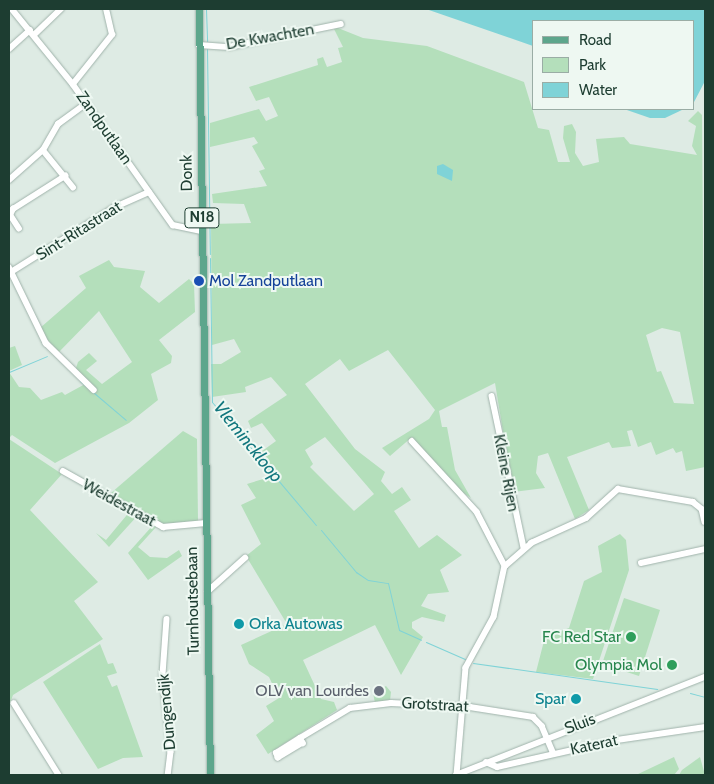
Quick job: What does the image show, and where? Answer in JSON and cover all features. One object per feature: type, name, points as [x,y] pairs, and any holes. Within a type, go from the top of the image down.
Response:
[{"type":"main road","name":"Donk","points":[[198,9],[205,426]]},
{"type":"main road","name":"Turnhoutsebaan","points":[[205,426],[210,775]]},
{"type":"street","name":"Zandputlaan","points":[[12,9],[73,84],[149,192],[179,230],[202,232]]},
{"type":"street","points":[[9,49],[61,9]]},
{"type":"street","points":[[73,84],[112,35],[106,9]]},
{"type":"street","name":"De Kwachten","points":[[199,45],[229,47],[341,24]]},
{"type":"street","points":[[9,180],[43,150],[58,124],[86,104]]},
{"type":"street","points":[[43,150],[73,187]]},
{"type":"street","points":[[19,229],[11,219],[13,208],[65,176]]},
{"type":"street","name":"Sint-Ritastraat","points":[[94,390],[46,344],[10,270],[113,208],[149,192]]},
{"type":"street","name":"Kleine Rijen","points":[[492,396],[524,548]]},
{"type":"street","points":[[412,441],[477,512],[505,566]]},
{"type":"street","name":"Weidestraat","points":[[63,471],[163,527],[206,523]]},
{"type":"street","points":[[457,775],[465,707],[467,662],[494,617],[505,566],[524,548],[586,518],[618,489],[693,502],[702,508],[705,522]]},
{"type":"street","points":[[641,563],[705,549]]},
{"type":"street","points":[[207,592],[245,558]]},
{"type":"street","name":"Dungendijk","points":[[167,619],[162,675],[171,752],[168,775]]},
{"type":"street","name":"Sluis","points":[[457,775],[547,737],[705,677]]},
{"type":"street","name":"Grotstraat","points":[[300,738],[356,707],[391,702],[465,707],[533,717],[547,737],[554,754]]},
{"type":"street","points":[[14,703],[59,775]]},
{"type":"street","name":"Katerat","points":[[486,762],[497,768],[554,754],[705,727]]},
{"type":"green space","points":[[338,28],[363,38],[427,46],[524,82],[538,128],[549,130],[558,162],[570,162],[563,138],[564,126],[572,124],[576,132],[575,153],[583,166],[599,162],[596,139],[624,137],[630,144],[697,155],[692,146],[696,126],[688,121],[698,111],[702,115],[705,467],[686,471],[682,451],[676,453],[673,448],[656,455],[651,442],[638,447],[632,430],[627,431],[631,446],[612,448],[609,442],[567,457],[589,510],[575,519],[548,453],[538,456],[536,473],[545,488],[513,492],[495,383],[439,411],[442,427],[447,427],[455,470],[471,498],[453,486],[412,437],[390,456],[382,448],[429,419],[435,410],[388,350],[349,371],[340,359],[305,384],[355,449],[385,472],[381,481],[392,494],[402,487],[411,500],[394,511],[419,548],[437,535],[462,555],[440,570],[449,592],[428,594],[421,606],[446,615],[444,622],[422,617],[412,622],[412,628],[423,637],[401,675],[375,625],[303,660],[321,699],[334,702],[337,710],[268,754],[256,735],[274,721],[266,706],[279,698],[269,677],[249,664],[241,645],[287,624],[246,556],[261,544],[241,505],[256,498],[247,484],[273,476],[258,454],[276,441],[262,423],[251,428],[248,421],[287,395],[271,377],[245,387],[246,392],[212,397],[211,364],[221,364],[241,352],[234,339],[212,345],[211,224],[251,223],[244,204],[213,203],[212,194],[267,186],[259,171],[265,169],[252,146],[258,143],[254,137],[210,147],[210,123],[259,109],[266,121],[278,116],[269,97],[256,101],[249,87],[318,65],[317,59],[323,57],[327,67],[342,62],[338,48],[343,47],[334,29]],"holes":[[[662,328],[680,332],[694,404],[674,403],[661,371],[657,372],[646,335]],[[325,437],[374,494],[354,511],[310,467],[313,464],[305,450]]]},
{"type":"green space","points":[[109,260],[114,267],[145,271],[140,287],[159,303],[189,279],[194,284],[195,312],[159,340],[172,356],[171,363],[151,374],[158,400],[129,423],[55,463],[12,435],[9,438],[9,372],[19,387],[30,388],[41,400],[62,392],[65,395],[87,383],[75,371],[78,362],[89,353],[97,361],[86,370],[102,384],[132,362],[99,311],[57,354],[40,328],[86,288],[79,276]]},
{"type":"green space","points":[[15,346],[22,365],[9,371],[9,348]]},
{"type":"green space","points":[[183,431],[197,439],[198,521],[163,524],[111,493]]},
{"type":"green space","points":[[9,439],[62,474],[30,510],[98,582],[74,601],[103,639],[13,695],[9,706]]},
{"type":"green space","points":[[131,510],[139,514],[109,547],[96,533],[106,540]]},
{"type":"green space","points":[[154,524],[157,526],[138,547],[150,557],[167,558],[179,550],[182,556],[148,580],[128,553]]},
{"type":"green space","points":[[620,534],[626,540],[629,570],[593,679],[536,672],[545,637],[569,628],[584,581],[602,572],[598,546]]},
{"type":"green space","name":"FC Red Star","points":[[624,598],[660,610],[639,676],[602,664]]},
{"type":"green space","points":[[100,644],[108,664],[113,663],[117,673],[107,676],[112,687],[117,685],[143,757],[123,758],[98,769],[43,682]]},
{"type":"green space","points":[[386,686],[391,692],[390,701],[375,703],[373,693]]},
{"type":"green space","points":[[674,757],[679,769],[674,775],[636,775]]},
{"type":"green space","points":[[700,757],[705,775],[679,775],[682,770]]},
{"type":"water","points":[[426,9],[705,9],[705,81],[694,102],[694,20],[532,20],[532,46]]},
{"type":"water","points":[[627,110],[682,110],[665,118],[650,118]]},
{"type":"water","points":[[443,164],[453,170],[452,181],[437,174],[437,166]]},
{"type":"waterway","name":"Vleminckloop","points":[[206,9],[207,41]]},
{"type":"waterway","name":"Vleminckloop","points":[[207,49],[210,254]]},
{"type":"waterway","name":"Vleminckloop","points":[[210,258],[212,402],[316,525]]},
{"type":"waterway","points":[[9,372],[47,356]]},
{"type":"waterway","points":[[80,381],[126,420]]},
{"type":"waterway","name":"Vleminckloop","points":[[321,530],[356,572],[368,580],[388,583],[399,630],[421,640]]},
{"type":"waterway","name":"Vleminckloop","points":[[426,642],[465,659]]},
{"type":"waterway","name":"Vleminckloop","points":[[473,663],[657,689]]},
{"type":"waterway","name":"Vleminckloop","points":[[690,693],[705,697]]},
{"type":"place","name":"Mol Zandputlaan","points":[[199,281]]},
{"type":"place","name":"Orka Autowas","points":[[239,624]]},
{"type":"place","name":"FC Red Star","points":[[631,637]]},
{"type":"place","name":"Olympia Mol","points":[[672,665]]},
{"type":"place","name":"OLV van Lourdes","points":[[379,691]]},
{"type":"place","name":"Spar","points":[[576,699]]}]
